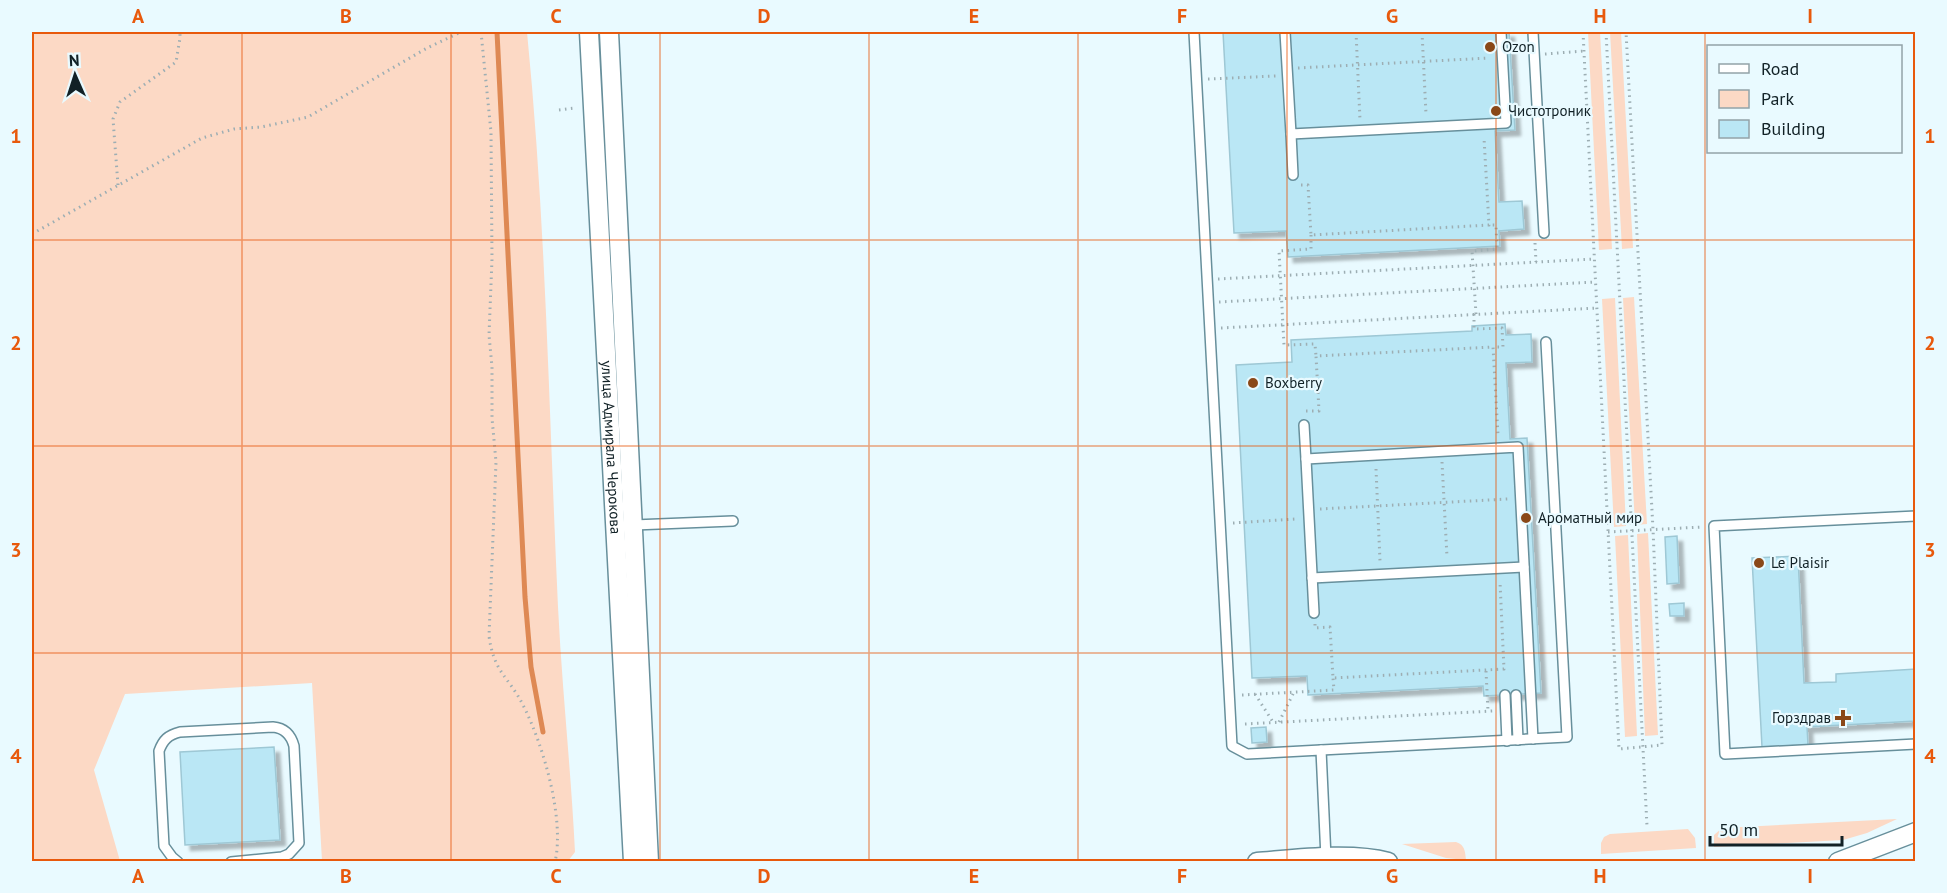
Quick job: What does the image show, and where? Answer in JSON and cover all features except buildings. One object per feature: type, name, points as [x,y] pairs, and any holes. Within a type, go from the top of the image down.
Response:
[{"type":"street","name":"улица Адмирала Черокова","points":[[589,32],[633,861]]},
{"type":"street","name":"улица Адмирала Черокова","points":[[609,32],[649,861]]},
{"type":"street","points":[[1838,861],[1916,831]]},
{"type":"street","points":[[1257,861],[1326,858],[1388,861]]},
{"type":"lane","points":[[1194,32],[1232,746],[1247,754],[1567,737],[1546,342]]},
{"type":"lane","points":[[1285,32],[1293,175]]},
{"type":"lane","points":[[1291,134],[1506,123],[1501,32]]},
{"type":"lane","points":[[1533,32],[1544,233]]},
{"type":"lane","points":[[1304,425],[1314,613]]},
{"type":"lane","points":[[1306,459],[1518,447],[1533,739]]},
{"type":"lane","points":[[1916,516],[1714,526],[1725,754],[1916,744]]},
{"type":"lane","points":[[634,525],[733,521]]},
{"type":"lane","points":[[1312,578],[1524,567]]},
{"type":"lane","points":[[1504,695],[1507,741]]},
{"type":"lane","points":[[1516,695],[1518,740]]},
{"type":"lane","points":[[178,861],[164,846],[159,751],[166,737],[180,732],[273,727],[282,729],[290,735],[294,746],[299,843],[290,858],[231,861]]},
{"type":"lane","points":[[1321,750],[1326,858]]},
{"type":"path","points":[[118,184],[113,119],[120,102],[176,62],[180,32]]},
{"type":"path","points":[[32,234],[201,138],[234,129],[261,127],[308,117],[428,48],[461,32]]},
{"type":"path","points":[[481,32],[491,132],[492,259],[489,335],[496,462],[489,636],[491,652],[499,671],[523,704],[546,768],[554,797],[557,824],[555,861]]},
{"type":"path","points":[[1356,32],[1361,130]]},
{"type":"path","points":[[1422,32],[1427,127]]},
{"type":"path","points":[[1583,32],[1619,749],[1662,745],[1653,529],[1626,32]]},
{"type":"path","points":[[1606,32],[1647,826]]},
{"type":"path","points":[[1534,54],[1584,51]]},
{"type":"path","points":[[1226,78],[1358,65],[1502,57]]},
{"type":"path","points":[[1483,124],[1489,225]]},
{"type":"path","points":[[1293,175],[1293,186],[1308,185],[1311,249],[1280,251],[1283,324],[1284,345],[1315,344],[1319,411],[1304,411],[1304,425]]},
{"type":"path","points":[[1311,235],[1496,225],[1497,249],[1472,251],[1474,329],[1502,328],[1503,346],[1316,356]]},
{"type":"path","points":[[1207,280],[1594,259]]},
{"type":"path","points":[[1209,303],[1595,282]]},
{"type":"path","points":[[1210,328],[1597,308]]},
{"type":"path","points":[[1493,347],[1498,448]]},
{"type":"path","points":[[1441,452],[1448,571]]},
{"type":"path","points":[[1375,455],[1381,574]]},
{"type":"path","points":[[1244,522],[1377,506],[1521,498]]},
{"type":"path","points":[[1555,519],[1607,517]]},
{"type":"path","points":[[1608,532],[1714,526]]},
{"type":"path","points":[[1333,678],[1504,669],[1499,568]]},
{"type":"path","points":[[1229,695],[1334,690],[1330,627],[1315,628],[1314,613]]},
{"type":"path","points":[[1486,670],[1488,711]]},
{"type":"path","points":[[1280,722],[1294,692]]},
{"type":"path","points":[[1255,694],[1273,722]]},
{"type":"path","points":[[1231,724],[1505,710]]},
{"type":"green space","points":[[32,32],[527,32],[539,175],[558,607],[575,852],[568,861],[322,861],[312,683],[125,694],[94,770],[120,861],[32,861]]},
{"type":"green space","points":[[1588,32],[1600,32],[1612,249],[1599,250]]},
{"type":"green space","points":[[1610,32],[1621,32],[1633,248],[1622,249]]},
{"type":"green space","points":[[1634,297],[1647,524],[1635,525],[1623,298]]},
{"type":"green space","points":[[1615,298],[1626,526],[1614,527],[1602,299]]},
{"type":"green space","points":[[1648,533],[1658,735],[1645,736],[1637,534]]},
{"type":"green space","points":[[1628,535],[1637,736],[1625,737],[1615,536]]},
{"type":"green space","points":[[1897,819],[1867,833],[1843,840],[1714,847],[1714,835],[1722,828]]},
{"type":"green space","points":[[1688,829],[1695,838],[1696,848],[1601,854],[1601,843],[1604,837],[1610,834]]},
{"type":"green space","points":[[1456,842],[1463,847],[1466,860],[1446,858],[1402,844]]},
{"type":"waterway","points":[[497,32],[525,597],[531,667],[543,732]]},
{"type":"place","name":"Ozon","points":[[1490,47]]},
{"type":"place","name":"Чистотроник","points":[[1496,111]]},
{"type":"place","name":"Boxberry","points":[[1253,383]]},
{"type":"place","name":"Ароматный мир","points":[[1526,518]]},
{"type":"place","name":"Le Plaisir","points":[[1759,563]]},
{"type":"place","name":"Горздрав","points":[[1843,718]]}]
